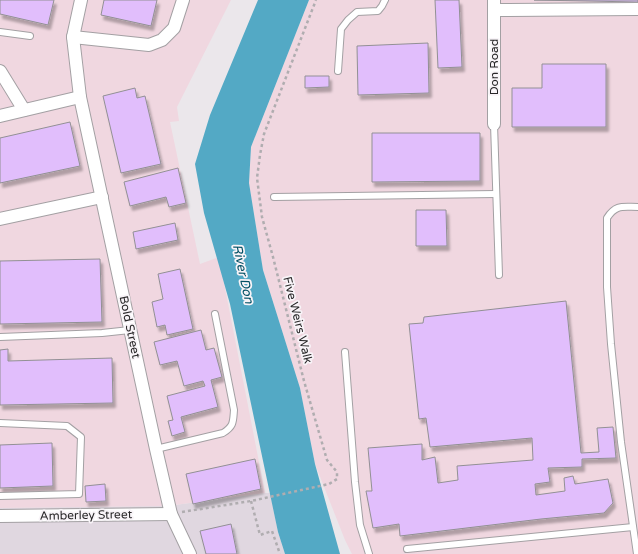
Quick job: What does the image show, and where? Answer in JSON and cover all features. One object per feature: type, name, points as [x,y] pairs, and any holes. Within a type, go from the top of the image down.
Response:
[{"type":"street","name":"Bold Street","points":[[81,0],[74,37],[80,97],[171,514],[190,554]]},
{"type":"street","points":[[74,37],[149,45],[162,40],[174,28],[183,0]]},
{"type":"street","name":"Don Road","points":[[494,124],[494,5],[638,9]]},
{"type":"street","points":[[0,71],[24,110]]},
{"type":"street","points":[[0,116],[80,97]]},
{"type":"street","points":[[0,219],[102,198]]},
{"type":"street","name":"Amberley Street","points":[[0,516],[171,514]]},
{"type":"lane","points":[[338,71],[341,29],[357,12],[378,11],[386,0]]},
{"type":"lane","points":[[0,32],[30,36]]},
{"type":"lane","points":[[494,124],[499,275]]},
{"type":"lane","points":[[274,197],[496,194]]},
{"type":"lane","points":[[637,554],[621,442],[611,344],[607,287],[607,218],[612,210],[620,207],[638,207]]},
{"type":"lane","points":[[156,449],[223,433],[230,429],[233,422],[234,410],[215,314]]},
{"type":"lane","points":[[0,338],[102,333],[130,330]]},
{"type":"lane","points":[[345,352],[355,482],[360,525],[369,554]]},
{"type":"lane","points":[[0,423],[68,426],[81,437],[79,494],[0,496]]},
{"type":"lane","points":[[407,549],[633,528]]},
{"type":"path","name":"Five Weirs Walk","points":[[171,514],[266,498],[329,484],[337,479],[337,472],[327,460],[304,381],[262,217],[257,178],[264,134],[316,0]]},
{"type":"path","points":[[251,501],[260,535],[272,531],[280,554]]},
{"type":"shaded area","points":[[0,0],[231,0],[177,107],[179,121],[170,122],[200,264],[219,257],[265,493],[167,506],[0,508]]},
{"type":"shaded area","points":[[309,0],[638,0],[638,554],[352,554],[315,464],[300,388],[263,270],[249,183],[251,147]]},
{"type":"shaded area","points":[[270,493],[278,532],[285,554],[0,554],[0,508],[167,506]]},
{"type":"water","name":"River Don","points":[[258,0],[309,0],[251,147],[249,183],[263,270],[300,388],[315,464],[340,554],[285,554],[278,532],[230,304],[204,213],[195,164],[210,115]]},
{"type":"building","points":[[0,0],[54,0],[48,25],[0,14]]},
{"type":"building","points":[[104,0],[157,0],[151,26],[101,15]]},
{"type":"building","points":[[435,0],[459,0],[462,67],[438,68]]},
{"type":"building","points":[[534,0],[638,0],[638,2]]},
{"type":"building","points":[[428,43],[429,93],[358,95],[357,46]]},
{"type":"building","points":[[542,64],[606,64],[606,127],[512,127],[512,88],[542,88]]},
{"type":"building","points":[[305,76],[329,76],[329,87],[305,88]]},
{"type":"building","points":[[135,88],[137,98],[145,96],[161,164],[121,173],[103,96]]},
{"type":"building","points":[[70,122],[80,166],[0,183],[0,138]]},
{"type":"building","points":[[372,133],[480,133],[480,181],[372,182]]},
{"type":"building","points":[[178,168],[186,203],[169,207],[166,197],[130,206],[124,182]]},
{"type":"building","points":[[416,210],[446,210],[447,246],[416,246]]},
{"type":"building","points":[[175,223],[178,240],[136,249],[133,232]]},
{"type":"building","points":[[100,259],[102,322],[0,324],[0,261]]},
{"type":"building","points":[[180,269],[193,329],[167,335],[165,325],[157,327],[152,302],[163,299],[158,274]]},
{"type":"building","points":[[566,301],[581,453],[599,452],[597,428],[613,427],[616,458],[582,459],[582,467],[548,468],[550,482],[535,484],[536,495],[565,491],[564,478],[573,476],[575,484],[608,479],[613,503],[604,513],[400,536],[399,524],[373,528],[366,491],[372,491],[368,448],[422,444],[422,460],[435,457],[438,483],[458,480],[457,466],[533,460],[532,438],[430,447],[426,418],[419,419],[409,324],[423,323],[424,317]]},
{"type":"building","points":[[201,330],[206,350],[214,348],[222,377],[211,380],[218,407],[181,417],[185,432],[172,436],[168,421],[173,420],[167,396],[205,386],[203,381],[184,386],[177,361],[160,365],[154,342]]},
{"type":"building","points":[[8,349],[8,361],[112,358],[113,403],[0,405],[0,350]]},
{"type":"building","points":[[52,443],[53,486],[0,488],[0,445]]},
{"type":"building","points":[[255,459],[261,489],[193,504],[186,474]]},
{"type":"building","points":[[105,484],[106,501],[86,502],[85,486]]},
{"type":"building","points":[[231,524],[237,554],[206,554],[200,531]]}]
